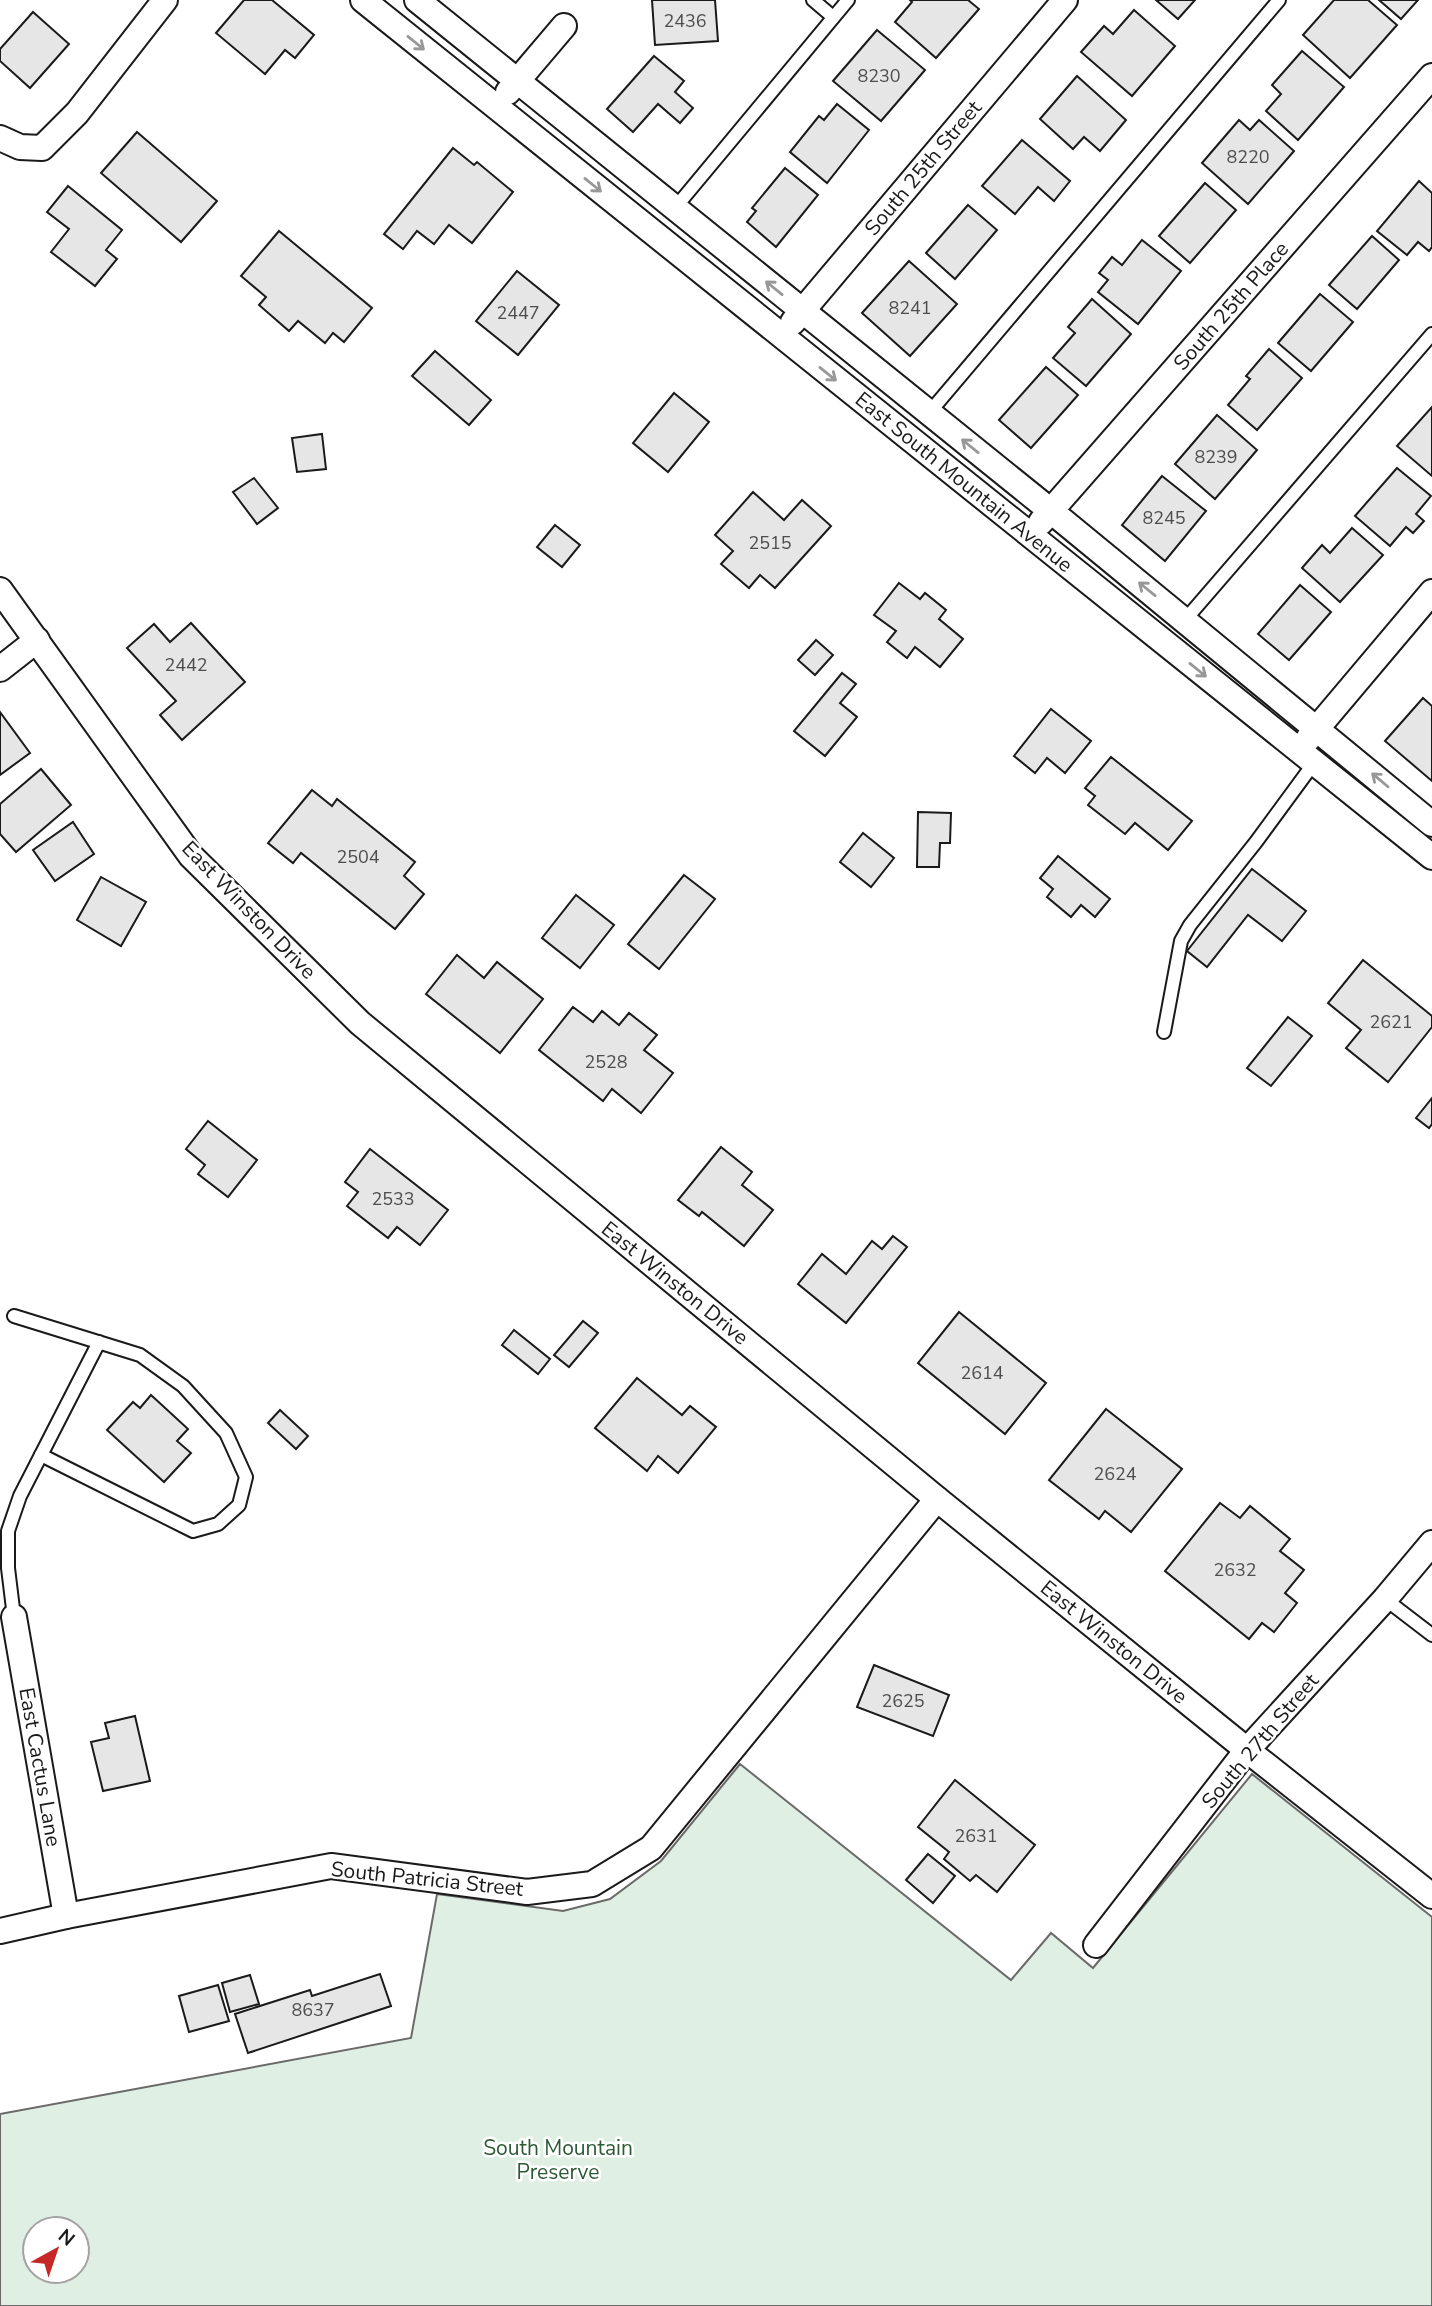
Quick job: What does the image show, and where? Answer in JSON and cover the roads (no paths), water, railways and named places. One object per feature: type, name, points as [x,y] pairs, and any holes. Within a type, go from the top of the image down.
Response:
[{"type":"street","points":[[0,138],[20,147],[42,148],[78,113],[164,0]]},
{"type":"street","name":"East South Mountain Avenue","points":[[363,0],[1432,857]]},
{"type":"street","name":"East South Mountain Avenue","points":[[417,0],[1051,511],[1432,824]]},
{"type":"street","name":"South 25th Street","points":[[782,336],[1065,0]]},
{"type":"street","points":[[496,107],[564,26]]},
{"type":"street","name":"South 25th Place","points":[[1029,535],[1432,76]]},
{"type":"street","name":"East Winston Drive","points":[[0,590],[191,856],[360,1023],[937,1499],[1432,1896]]},
{"type":"street","points":[[1306,757],[1317,728],[1432,592]]},
{"type":"street","points":[[0,669],[37,640]]},
{"type":"street","name":"South Patricia Street","points":[[0,1931],[331,1866],[527,1892],[592,1884],[651,1848],[937,1499]]},
{"type":"street","name":"South 27th Street","points":[[1096,1945],[1247,1750],[1385,1599],[1432,1543]]},
{"type":"street","name":"East Cactus Lane","points":[[14,1617],[66,1916]]},
{"type":"lane","points":[[813,0],[833,17]]},
{"type":"lane","points":[[675,208],[848,0]]},
{"type":"lane","points":[[929,413],[1279,0]]},
{"type":"lane","points":[[1185,620],[1432,334]]},
{"type":"lane","points":[[1164,1032],[1181,941],[1190,925],[1256,842],[1306,757]]},
{"type":"lane","points":[[13,1316],[140,1355],[183,1386],[226,1433],[246,1477],[239,1505],[218,1524],[194,1531],[41,1455]]},
{"type":"lane","points":[[14,1617],[8,1568],[8,1531],[20,1496],[99,1342]]},
{"type":"lane","points":[[1385,1599],[1432,1635]]},
{"type":"park label","name":"South Mountain Preserve","points":[[558,2160]]}]
